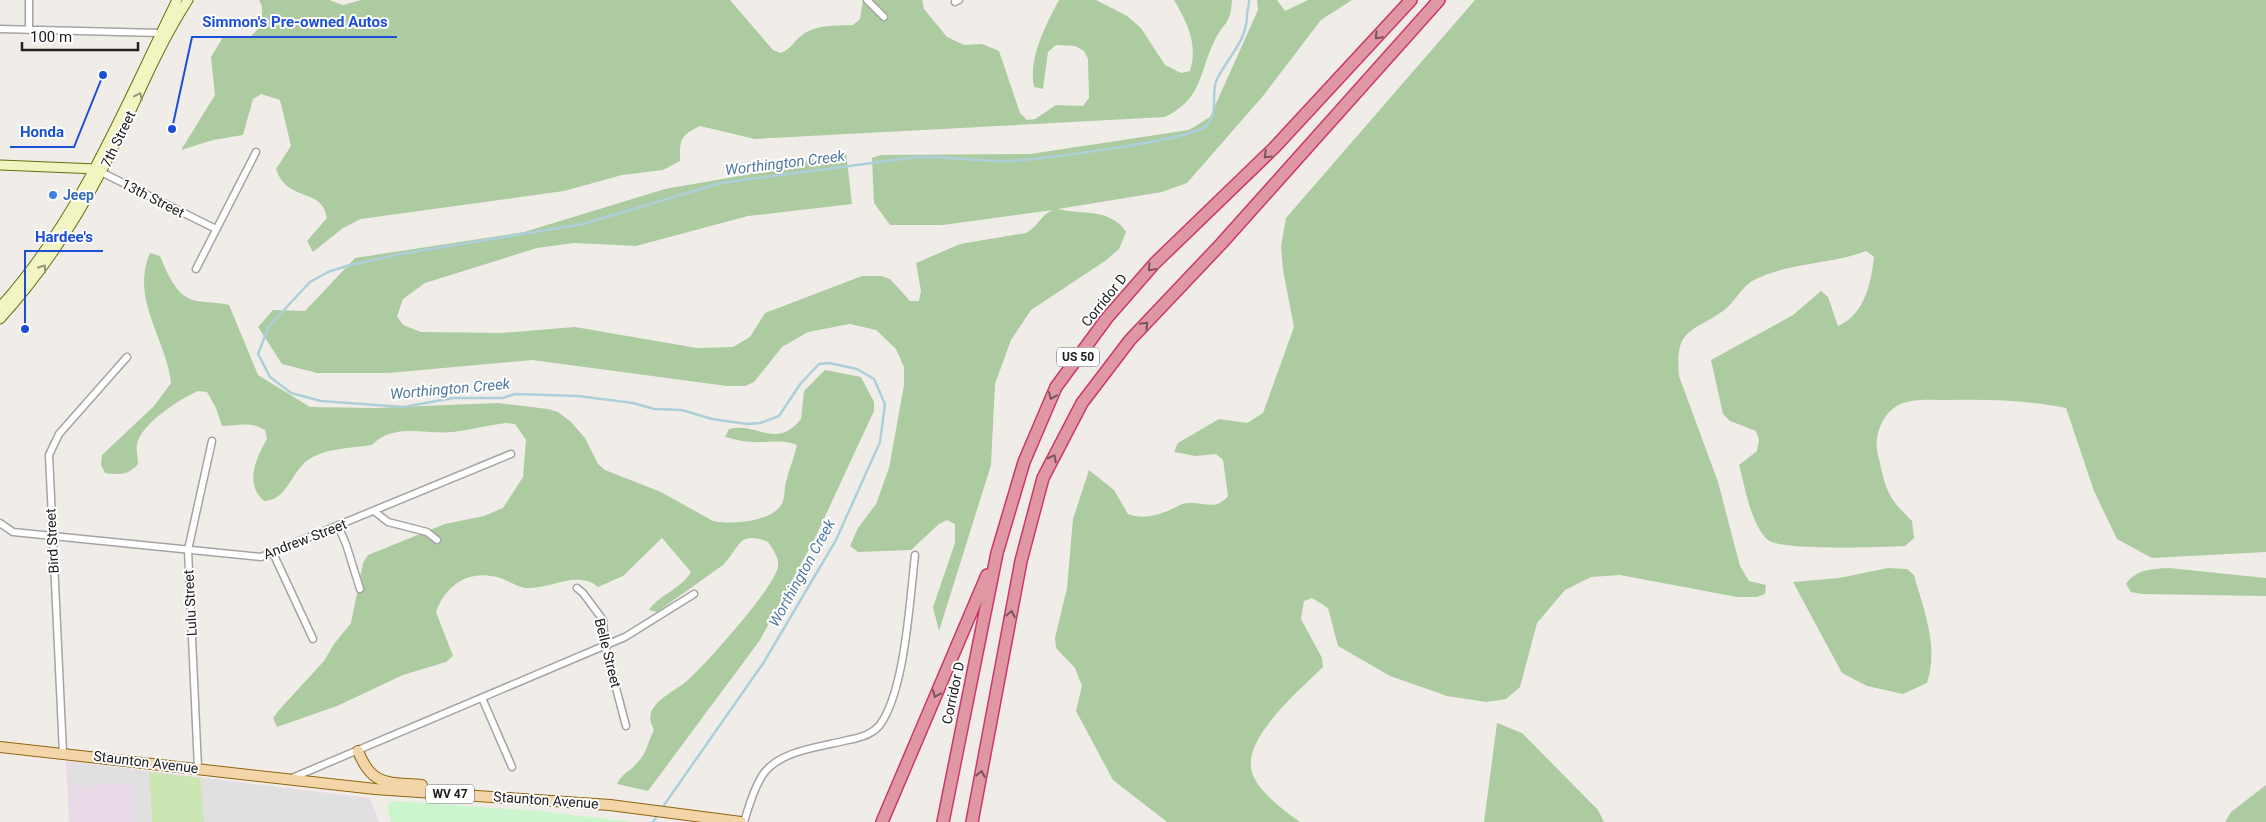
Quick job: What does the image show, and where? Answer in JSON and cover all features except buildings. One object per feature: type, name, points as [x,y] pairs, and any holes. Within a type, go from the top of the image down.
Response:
[{"type":"highway","name":"Corridor D","points":[[943,822],[997,553],[1024,462],[1056,387],[1108,318],[1155,263],[1274,148],[1411,0]]},
{"type":"highway","name":"US 50","points":[[972,822],[1021,561],[1043,478],[1082,403],[1130,340],[1221,244],[1439,0]]},
{"type":"highway","points":[[882,822],[997,553]]},
{"type":"main road","name":"7th Street","points":[[0,307],[50,245],[98,170],[160,33],[177,0]]},
{"type":"main road","name":"7th Street","points":[[0,319],[36,278],[61,243],[188,0]]},
{"type":"main road","name":"13th Street","points":[[0,165],[98,170]]},
{"type":"main road","name":"Staunton Avenue","points":[[0,747],[359,787],[610,805],[743,822]]},
{"type":"main road","points":[[358,751],[364,766],[372,777],[379,780],[438,787],[460,794]]},
{"type":"main road","points":[[359,787],[364,766]]},
{"type":"street","points":[[29,0],[29,30]]},
{"type":"street","points":[[867,0],[884,17]]},
{"type":"street","points":[[0,29],[160,33]]},
{"type":"street","points":[[196,269],[256,152]]},
{"type":"street","name":"13th Street","points":[[98,170],[216,229]]},
{"type":"street","name":"Bird Street","points":[[63,753],[48,463],[51,447],[59,434],[127,357]]},
{"type":"street","name":"Lulu Street","points":[[198,768],[188,550],[212,441]]},
{"type":"street","name":"Andrew Street","points":[[0,523],[13,532],[261,557],[511,454]]},
{"type":"street","points":[[374,511],[388,522],[427,532],[437,540]]},
{"type":"street","points":[[338,526],[346,544],[360,589]]},
{"type":"street","points":[[273,553],[313,639]]},
{"type":"street","name":"Staunton Avenue","points":[[743,822],[754,791],[763,774],[777,762],[793,754],[863,737],[878,726],[886,714],[901,669],[915,555]]},
{"type":"street","name":"Belle Street","points":[[577,588],[583,592],[603,620],[605,646],[626,726]]},
{"type":"street","name":"Staunton Avenue","points":[[291,779],[625,637],[694,594]]},
{"type":"street","points":[[482,698],[512,768]]},
{"type":"shaded area","points":[[66,761],[370,798],[379,822],[69,822]]},
{"type":"shaded area","points":[[72,762],[149,772],[152,822],[137,822],[135,783],[73,786]]},
{"type":"shaded area","points":[[201,778],[367,799],[377,822],[204,822]]},
{"type":"green space","points":[[259,0],[329,0],[343,5],[361,0],[730,0],[773,50],[781,53],[808,31],[827,26],[853,25],[860,19],[863,0],[922,0],[924,9],[947,37],[964,45],[982,44],[999,51],[1020,113],[1027,120],[1035,119],[1056,105],[1083,106],[1089,98],[1088,59],[1084,51],[1075,46],[1056,45],[1048,52],[1043,89],[1034,87],[1034,65],[1039,42],[1059,0],[1096,0],[1127,16],[1141,28],[1165,65],[1181,73],[1190,71],[1193,52],[1190,34],[1184,17],[1174,0],[1232,0],[1228,19],[1217,35],[1193,94],[1177,110],[1165,117],[755,139],[700,126],[688,132],[682,139],[680,161],[663,170],[622,175],[564,191],[361,219],[343,228],[313,252],[307,241],[327,218],[324,208],[319,202],[288,187],[281,180],[276,169],[291,146],[280,100],[261,94],[253,99],[243,135],[213,140],[181,150],[215,95],[211,57],[223,37],[250,38],[262,24],[262,6]]},
{"type":"green space","points":[[1257,0],[1277,0],[1285,11],[1308,0],[1352,0],[1321,20],[1263,96],[1187,183],[1162,192],[1058,209],[1104,216],[1120,224],[1126,232],[1119,249],[1105,261],[1031,310],[1011,340],[995,384],[991,465],[939,631],[933,607],[955,543],[955,524],[947,520],[939,524],[911,550],[858,552],[850,546],[858,528],[876,504],[889,468],[904,385],[904,367],[896,349],[876,330],[850,324],[808,332],[782,347],[754,382],[745,386],[727,386],[532,360],[388,373],[317,373],[282,364],[258,327],[273,310],[305,311],[355,258],[524,232],[665,189],[745,175],[846,152],[852,204],[748,216],[636,246],[574,243],[537,248],[425,283],[403,299],[397,316],[403,325],[421,332],[501,333],[575,327],[697,348],[733,347],[750,337],[765,313],[862,276],[881,276],[890,279],[910,301],[919,301],[921,291],[916,263],[960,244],[1026,233],[1053,210],[943,225],[890,225],[874,203],[872,158],[881,155],[1030,154],[1189,130],[1210,117],[1258,10]]},
{"type":"green space","points":[[1475,0],[2266,0],[2266,552],[2152,558],[2117,539],[2094,491],[2066,408],[2036,403],[1992,400],[1912,401],[1895,407],[1884,418],[1878,432],[1878,455],[1888,491],[1897,505],[1912,521],[1914,538],[1905,546],[1811,547],[1792,546],[1768,540],[1757,525],[1753,515],[1739,465],[1757,451],[1759,440],[1756,431],[1730,421],[1723,414],[1711,360],[1793,315],[1821,291],[1828,297],[1838,326],[1847,321],[1855,314],[1865,297],[1874,257],[1866,251],[1852,256],[1780,270],[1752,281],[1723,311],[1687,334],[1682,340],[1678,360],[1679,376],[1718,482],[1740,566],[1749,581],[1766,585],[1765,594],[1757,597],[1737,597],[1620,575],[1591,577],[1565,590],[1537,623],[1520,687],[1506,699],[1486,702],[1447,696],[1390,676],[1338,646],[1328,608],[1312,598],[1304,601],[1301,619],[1322,658],[1323,667],[1288,701],[1264,730],[1255,745],[1251,759],[1252,772],[1265,793],[1300,822],[1167,822],[1113,780],[1076,711],[1082,686],[1075,668],[1056,648],[1055,638],[1067,588],[1073,519],[1089,470],[1114,490],[1128,514],[1133,516],[1157,515],[1186,503],[1215,505],[1224,501],[1228,496],[1223,460],[1216,454],[1195,456],[1174,452],[1178,443],[1219,419],[1247,423],[1263,413],[1294,327],[1283,270],[1281,246],[1286,218]]},
{"type":"green space","points":[[150,253],[160,256],[173,283],[183,295],[197,301],[229,305],[258,375],[310,407],[376,408],[497,403],[548,409],[558,412],[570,421],[585,438],[598,464],[605,470],[661,492],[713,521],[731,523],[763,518],[779,508],[783,501],[785,484],[797,445],[781,442],[746,442],[725,437],[729,429],[749,429],[775,434],[783,433],[792,428],[801,419],[804,391],[825,370],[861,377],[874,402],[874,411],[815,538],[760,640],[648,791],[617,784],[645,751],[654,730],[650,717],[654,707],[663,698],[684,684],[697,671],[739,625],[766,590],[778,566],[777,557],[768,542],[751,538],[745,540],[723,565],[657,612],[649,610],[682,583],[691,572],[662,538],[623,576],[598,587],[591,582],[582,580],[525,588],[492,576],[481,575],[462,580],[447,593],[436,612],[453,656],[446,662],[403,675],[337,706],[277,727],[273,718],[324,661],[334,644],[351,623],[363,563],[368,555],[445,524],[484,516],[503,508],[523,477],[526,440],[515,424],[506,423],[453,432],[410,431],[390,434],[372,445],[339,449],[315,456],[302,465],[284,491],[272,499],[264,501],[254,487],[253,479],[256,462],[267,439],[265,430],[249,425],[222,426],[216,408],[207,392],[198,391],[172,406],[146,428],[137,444],[138,464],[135,468],[123,473],[105,473],[101,465],[102,455],[154,406],[171,383],[168,366],[151,318],[144,286],[145,270]]},
{"type":"green space","points":[[1888,568],[1907,569],[1914,575],[1926,616],[1931,642],[1930,669],[1927,683],[1903,694],[1867,686],[1842,673],[1793,582],[1839,578]]},
{"type":"green space","points":[[2169,568],[2266,578],[2266,596],[2141,594],[2131,592],[2126,584],[2135,575],[2140,573]]},
{"type":"green space","points":[[1497,723],[1522,733],[1598,810],[1604,822],[1484,822]]},
{"type":"green space","points":[[149,772],[201,778],[204,822],[152,822]]},
{"type":"green space","points":[[2266,785],[2266,822],[2225,822],[2231,812]]},
{"type":"green space","points":[[393,801],[539,811],[634,822],[391,822],[387,806]]},
{"type":"waterway","name":"Worthington Creek","points":[[662,808],[764,662],[836,540],[880,442],[885,404],[874,379],[857,369],[829,363],[819,364],[801,383],[779,416],[760,423],[747,424],[712,419],[682,410],[654,409],[633,403],[578,396],[515,394],[503,398],[453,398],[404,407],[321,401],[291,393],[270,377],[258,354],[269,326],[310,282],[328,272],[350,265],[401,254],[583,224],[721,183],[918,157],[998,161],[1025,160],[1145,143],[1195,131],[1206,126],[1213,115],[1215,84],[1241,40],[1246,24],[1249,0]]},
{"type":"waterway","name":"Worthington Creek","points":[[653,822],[658,815]]},
{"type":"place","name":"Honda","points":[[103,75]]},
{"type":"place","name":"Simmon's Pre-owned Autos","points":[[172,129]]},
{"type":"place","name":"Jeep","points":[[53,195]]},
{"type":"place","name":"Hardee's","points":[[25,329]]}]
